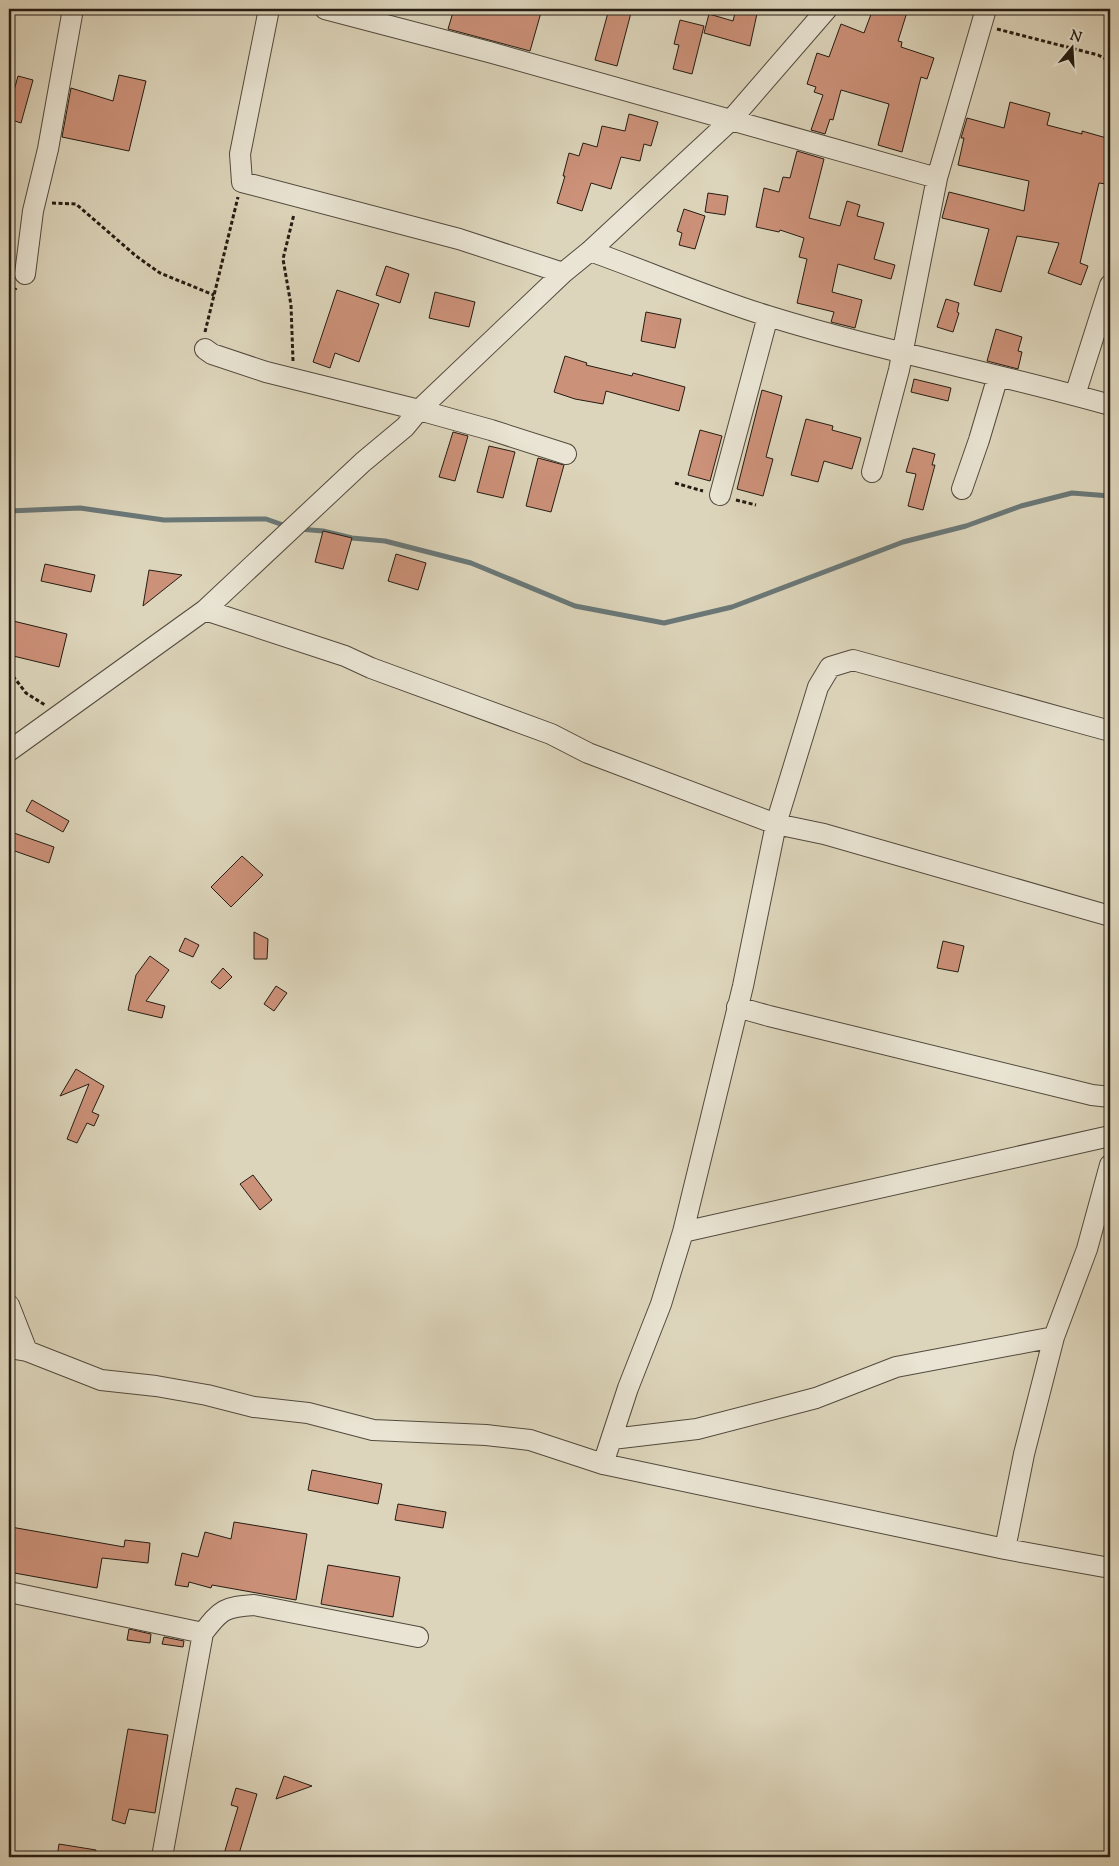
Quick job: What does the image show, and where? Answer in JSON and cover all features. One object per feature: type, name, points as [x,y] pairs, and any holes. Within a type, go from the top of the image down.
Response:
[{"type":"street","points":[[25,274],[34,211],[48,149],[73,9]]},
{"type":"street","points":[[269,9],[240,154],[242,182],[459,239],[563,273]]},
{"type":"street","points":[[324,9],[490,52],[937,178]]},
{"type":"street","points":[[9,751],[206,610],[363,462],[405,427],[419,410],[563,273],[590,251],[730,121],[827,9]]},
{"type":"street","points":[[872,472],[902,353],[937,178],[986,9]]},
{"type":"street","points":[[590,251],[768,316],[902,353],[1110,405]]},
{"type":"street","points":[[1075,395],[1110,286]]},
{"type":"street","points":[[720,495],[768,316]]},
{"type":"street","points":[[204,349],[212,354],[266,372],[419,410],[566,454]]},
{"type":"street","points":[[962,489],[998,376]]},
{"type":"street","points":[[206,610],[345,656],[371,668],[552,734],[588,753],[776,824],[832,836],[1110,916]]},
{"type":"street","points":[[603,1464],[628,1388],[661,1304],[683,1232],[737,1006],[776,824],[818,687],[830,666],[853,660],[1110,731]]},
{"type":"street","points":[[737,1006],[778,1018],[1092,1095],[1110,1097]]},
{"type":"street","points":[[683,1232],[1110,1136]]},
{"type":"street","points":[[1004,1549],[1024,1454],[1054,1337],[1087,1249],[1110,1165]]},
{"type":"street","points":[[9,1305],[18,1350],[101,1380],[156,1386],[207,1395],[254,1407],[308,1413],[373,1430],[486,1435],[530,1440],[603,1464],[1004,1549],[1110,1568]]},
{"type":"street","points":[[612,1439],[697,1428],[816,1398],[896,1367],[1054,1337]]},
{"type":"street","points":[[9,1592],[203,1633]]},
{"type":"street","points":[[162,1857],[203,1633],[216,1616],[230,1607],[254,1605],[418,1638]]},
{"type":"path","points":[[1016,34],[1098,55],[1110,61]]},
{"type":"path","points":[[204,349],[202,343],[242,182]]},
{"type":"path","points":[[295,378],[291,306],[283,259],[292,219],[301,197]]},
{"type":"path","points":[[34,211],[55,202],[76,204],[136,256],[160,273],[214,295]]},
{"type":"path","points":[[9,301],[10,296]]},
{"type":"path","points":[[9,671],[26,694],[52,708],[48,723]]},
{"type":"building","points":[[454,9],[542,9],[530,51],[448,29]]},
{"type":"building","points":[[609,9],[632,9],[617,66],[595,60]]},
{"type":"building","points":[[736,9],[758,9],[750,46],[704,33],[709,14],[733,21]]},
{"type":"building","points":[[873,9],[908,9],[898,41],[902,42],[901,47],[934,58],[927,79],[921,77],[902,152],[878,145],[889,104],[841,90],[833,120],[830,119],[825,134],[811,130],[823,95],[814,92],[816,87],[807,84],[817,53],[829,57],[841,24],[864,33]]},
{"type":"building","points":[[680,20],[704,26],[692,74],[673,69],[679,45],[674,44]]},
{"type":"building","points":[[119,75],[146,81],[129,151],[62,137],[71,88],[113,101]]},
{"type":"building","points":[[18,76],[33,80],[21,123],[9,119],[9,109]]},
{"type":"building","points":[[1010,102],[1050,113],[1047,125],[1082,134],[1082,131],[1110,139],[1110,167],[1106,184],[1099,183],[1080,263],[1088,266],[1081,285],[1048,273],[1059,243],[1017,236],[1001,292],[974,285],[989,229],[942,218],[949,192],[1024,211],[1029,181],[958,165],[964,138],[961,138],[967,118],[1004,128]]},
{"type":"building","points":[[629,114],[658,122],[651,146],[644,144],[640,161],[621,157],[611,189],[591,183],[582,211],[557,203],[569,153],[579,156],[583,143],[597,147],[602,126],[625,131]]},
{"type":"building","points":[[797,151],[824,159],[809,218],[840,226],[847,201],[860,205],[857,216],[884,223],[874,259],[895,265],[891,279],[838,264],[832,292],[862,300],[855,328],[831,322],[834,312],[797,303],[807,259],[799,257],[804,238],[780,230],[779,232],[756,227],[764,188],[779,192],[783,177],[790,178]]},
{"type":"building","points":[[708,193],[728,196],[725,215],[705,212]]},
{"type":"building","points":[[684,209],[705,216],[695,249],[679,245],[682,233],[677,231]]},
{"type":"building","points":[[386,266],[409,274],[400,303],[376,295]]},
{"type":"building","points":[[337,290],[379,304],[359,362],[335,353],[330,368],[313,362]]},
{"type":"building","points":[[435,292],[475,302],[469,327],[429,318]]},
{"type":"building","points":[[946,299],[959,303],[957,312],[959,313],[953,332],[937,327]]},
{"type":"building","points":[[646,312],[681,319],[675,348],[641,341]]},
{"type":"building","points":[[996,329],[1022,337],[1018,351],[1022,352],[1018,369],[987,361]]},
{"type":"building","points":[[565,356],[587,363],[586,365],[632,376],[633,373],[685,387],[679,411],[606,391],[603,404],[575,399],[554,392]]},
{"type":"building","points":[[914,379],[951,388],[948,401],[911,392]]},
{"type":"building","points":[[762,390],[782,396],[766,457],[773,459],[763,496],[737,489]]},
{"type":"building","points":[[806,419],[833,426],[832,430],[861,438],[852,469],[824,461],[818,482],[791,475]]},
{"type":"building","points":[[700,430],[722,436],[710,481],[688,475]]},
{"type":"building","points":[[453,432],[468,436],[455,481],[439,477]]},
{"type":"building","points":[[489,446],[515,452],[503,498],[477,492]]},
{"type":"building","points":[[913,448],[935,454],[932,465],[935,465],[923,510],[908,506],[916,474],[906,472]]},
{"type":"building","points":[[538,458],[564,465],[551,512],[526,506]]},
{"type":"building","points":[[323,531],[352,538],[343,569],[315,562]]},
{"type":"building","points":[[396,554],[426,563],[418,590],[388,581]]},
{"type":"building","points":[[45,564],[95,575],[91,592],[41,581]]},
{"type":"building","points":[[149,570],[182,575],[143,606]]},
{"type":"building","points":[[9,620],[67,634],[59,667],[9,655]]},
{"type":"building","points":[[32,800],[69,821],[63,832],[26,811]]},
{"type":"building","points":[[14,833],[54,847],[49,863],[9,849]]},
{"type":"building","points":[[242,856],[263,875],[231,907],[211,887]]},
{"type":"building","points":[[254,932],[268,939],[267,959],[254,959]]},
{"type":"building","points":[[185,938],[199,945],[193,957],[179,951]]},
{"type":"building","points":[[943,941],[964,946],[958,972],[937,968]]},
{"type":"building","points":[[150,956],[169,970],[146,1001],[165,1006],[162,1018],[128,1010],[136,975]]},
{"type":"building","points":[[223,968],[232,977],[220,989],[211,982]]},
{"type":"building","points":[[276,986],[287,993],[274,1011],[264,1004]]},
{"type":"building","points":[[76,1069],[104,1086],[92,1112],[99,1115],[94,1126],[87,1123],[77,1143],[67,1139],[89,1084],[60,1096]]},
{"type":"building","points":[[253,1175],[272,1200],[260,1210],[240,1184]]},
{"type":"building","points":[[312,1470],[382,1484],[378,1504],[308,1490]]},
{"type":"building","points":[[398,1504],[446,1512],[443,1528],[395,1520]]},
{"type":"building","points":[[234,1522],[307,1534],[296,1600],[212,1585],[211,1588],[189,1582],[188,1587],[175,1585],[182,1553],[198,1557],[205,1532],[231,1539]]},
{"type":"building","points":[[11,1527],[124,1547],[125,1540],[150,1543],[148,1563],[102,1558],[97,1588],[9,1572],[9,1537]]},
{"type":"building","points":[[328,1565],[400,1577],[393,1617],[321,1604]]},
{"type":"building","points":[[129,1629],[151,1634],[150,1643],[127,1640]]},
{"type":"building","points":[[164,1637],[184,1641],[183,1647],[162,1644]]},
{"type":"building","points":[[128,1729],[168,1735],[155,1813],[129,1809],[125,1824],[112,1820]]},
{"type":"building","points":[[284,1776],[312,1786],[276,1799]]},
{"type":"building","points":[[236,1788],[257,1794],[238,1857],[224,1854],[238,1807],[231,1805]]},
{"type":"building","points":[[59,1844],[96,1850],[95,1857],[57,1857]]},
{"type":"waterway","points":[[299,529],[323,531],[352,538],[385,541],[471,563],[575,606],[664,623],[732,607],[903,542],[966,526],[1021,506],[1072,493],[1110,496]]},
{"type":"waterway","points":[[9,511],[80,508],[164,520],[266,519],[286,526]]}]
